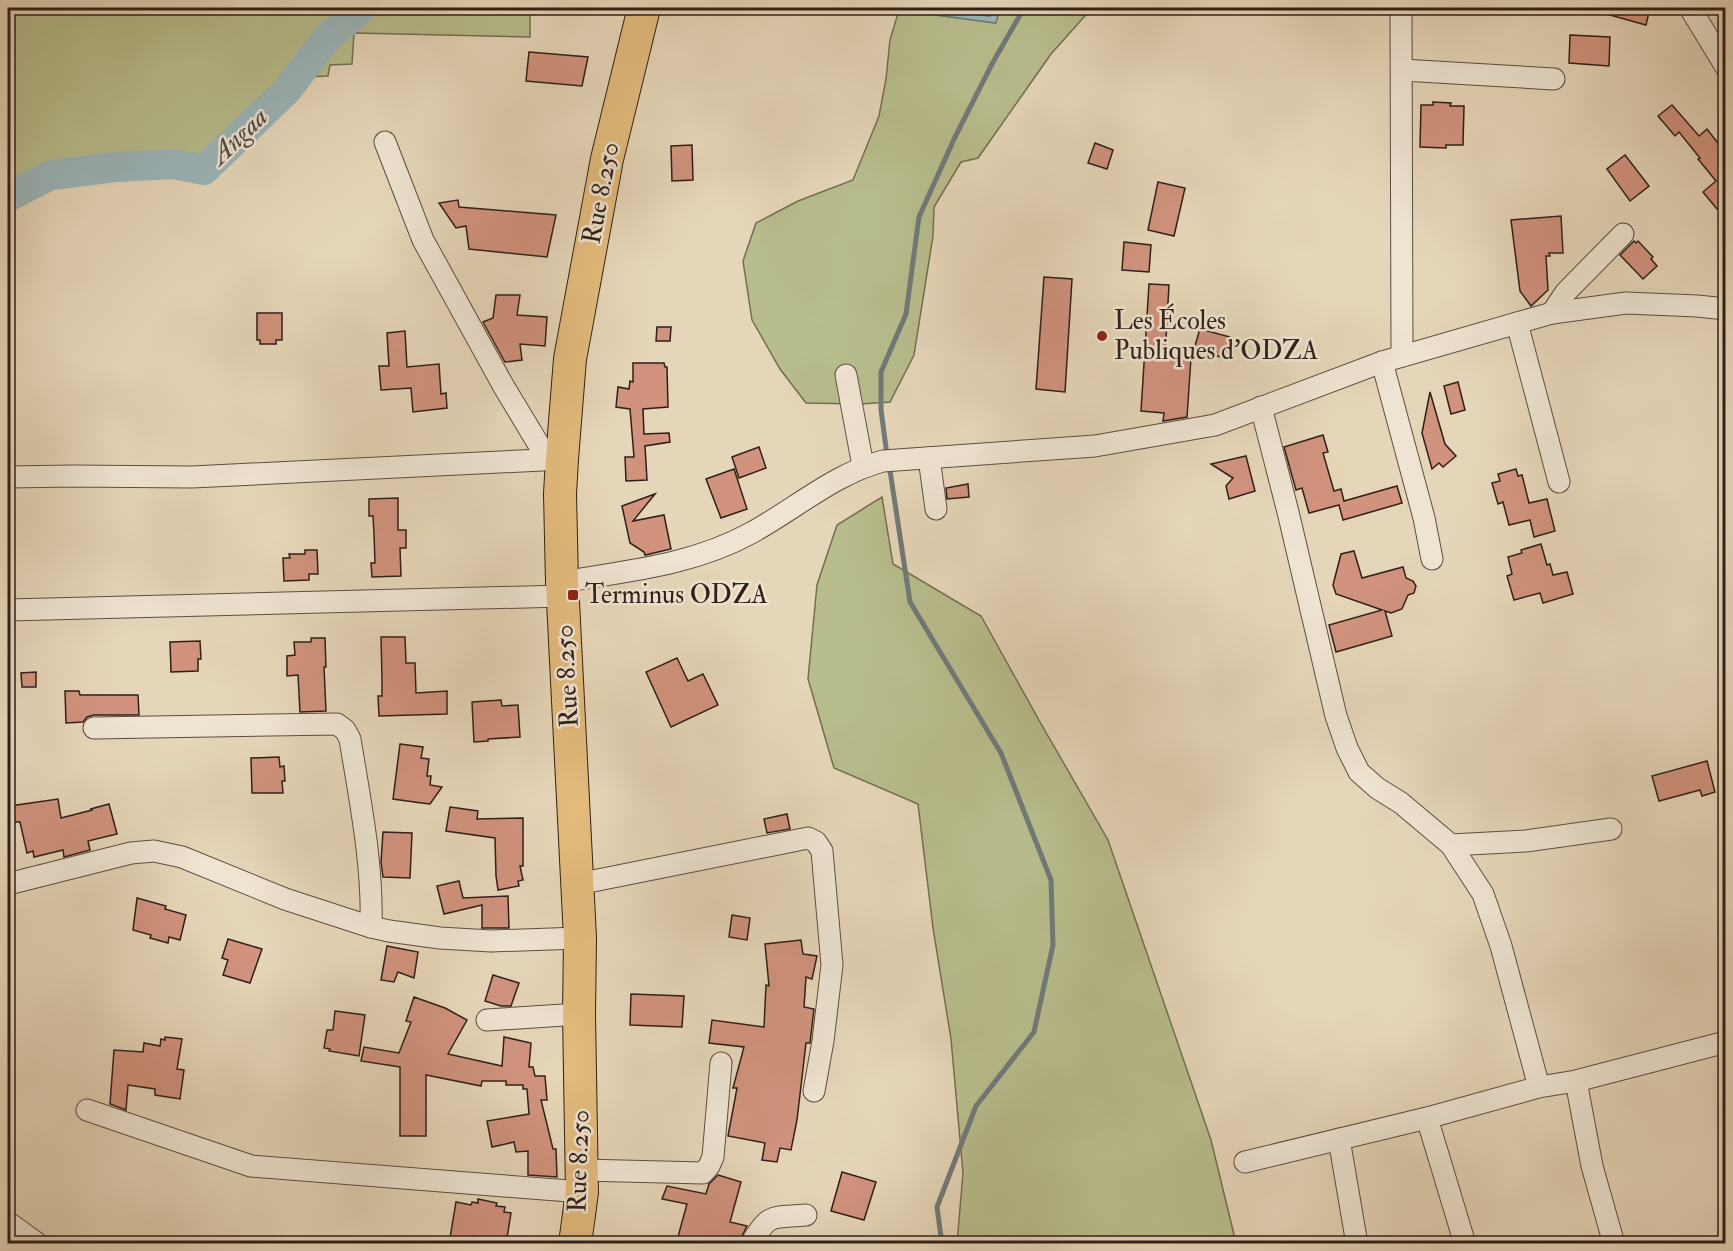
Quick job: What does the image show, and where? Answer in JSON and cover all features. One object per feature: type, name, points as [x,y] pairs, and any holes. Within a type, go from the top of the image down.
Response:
[{"type":"highway","name":"Rue 8.250","points":[[575,1244],[582,1181],[580,938],[560,494],[555,460],[570,359],[607,159],[644,8]]},
{"type":"street","points":[[1401,8],[1402,70],[1392,359],[1432,559]]},
{"type":"street","points":[[1690,8],[1725,67]]},
{"type":"street","points":[[1402,70],[1554,79]]},
{"type":"street","points":[[385,142],[423,240],[504,387],[555,460]]},
{"type":"street","points":[[1552,313],[1566,292],[1623,234]]},
{"type":"street","points":[[8,610],[563,589],[674,563],[714,550],[751,533],[824,487],[863,466],[883,461],[1095,446],[1215,425],[1392,359],[1552,313],[1626,303],[1725,309]]},
{"type":"street","points":[[1517,323],[1559,483]]},
{"type":"street","points":[[846,375],[863,466]]},
{"type":"street","points":[[1260,407],[1288,512],[1336,716],[1347,748],[1359,772],[1377,788],[1401,803],[1451,845],[1482,894],[1501,946],[1539,1087]]},
{"type":"street","points":[[929,458],[936,509]]},
{"type":"street","points":[[8,477],[192,477],[555,460]]},
{"type":"street","points":[[94,728],[337,724],[345,730],[350,739],[366,842],[372,899],[371,927]]},
{"type":"street","points":[[1451,845],[1526,841],[1611,829]]},
{"type":"street","points":[[578,884],[808,838],[816,842],[822,851],[832,965],[823,1041],[814,1091]]},
{"type":"street","points":[[8,884],[131,853],[154,851],[182,857],[285,899],[389,931],[450,939],[491,941],[580,938]]},
{"type":"street","points":[[488,1020],[579,1014]]},
{"type":"street","points":[[1245,1162],[1725,1042]]},
{"type":"street","points":[[87,1110],[251,1166],[582,1181],[703,1173],[713,1157],[721,1063]]},
{"type":"street","points":[[1576,1081],[1592,1166],[1614,1244]]},
{"type":"street","points":[[1427,1118],[1465,1244]]},
{"type":"street","points":[[1339,1139],[1357,1244]]},
{"type":"street","points":[[751,1244],[761,1227],[770,1218],[806,1215]]},
{"type":"street","points":[[9,1222],[38,1244]]},
{"type":"green space","points":[[8,8],[530,8],[530,37],[354,33],[352,64],[330,65],[328,76],[303,77],[204,170],[173,164],[116,167],[51,175],[8,197]]},
{"type":"green space","points":[[1000,8],[1092,8],[1051,54],[978,158],[961,162],[934,207],[933,236],[914,355],[890,402],[806,403],[780,369],[752,320],[743,261],[756,223],[798,201],[853,180],[879,116],[890,40],[899,10],[995,23]]},
{"type":"green space","points":[[882,497],[893,564],[981,616],[1108,840],[1211,1140],[1236,1243],[957,1243],[963,1173],[951,1039],[933,928],[918,804],[834,768],[808,679],[817,585],[837,525]]},
{"type":"water","points":[[882,8],[1000,8],[996,23]]},
{"type":"building","points":[[1599,8],[1650,8],[1646,25],[1599,12]]},
{"type":"building","points":[[1570,35],[1610,37],[1609,66],[1569,63]]},
{"type":"building","points":[[529,52],[588,57],[582,86],[526,81]]},
{"type":"building","points":[[1433,102],[1464,106],[1463,145],[1446,145],[1446,148],[1420,147],[1421,105],[1433,105]]},
{"type":"building","points":[[1672,105],[1699,136],[1707,129],[1725,152],[1725,203],[1717,209],[1703,192],[1716,181],[1679,132],[1675,136],[1658,116]]},
{"type":"building","points":[[1095,143],[1113,150],[1107,169],[1088,163]]},
{"type":"building","points":[[692,145],[693,180],[672,181],[671,146]]},
{"type":"building","points":[[1625,155],[1649,186],[1630,201],[1607,169]]},
{"type":"building","points":[[1158,182],[1185,188],[1174,236],[1148,230]]},
{"type":"building","points":[[458,200],[459,207],[556,215],[547,257],[469,249],[466,226],[456,228],[439,203]]},
{"type":"building","points":[[1561,216],[1563,253],[1549,253],[1550,256],[1546,256],[1548,290],[1531,306],[1520,291],[1511,220]]},
{"type":"building","points":[[1634,241],[1636,243],[1638,241],[1653,257],[1651,259],[1657,266],[1643,279],[1620,255]]},
{"type":"building","points":[[1124,242],[1151,245],[1149,272],[1122,270]]},
{"type":"building","points":[[1044,277],[1072,279],[1065,392],[1036,389]]},
{"type":"building","points":[[1149,284],[1169,285],[1165,357],[1191,358],[1187,417],[1163,421],[1164,413],[1141,411]]},
{"type":"building","points":[[496,295],[520,295],[517,315],[547,317],[545,346],[520,344],[522,360],[505,362],[483,322],[493,318]]},
{"type":"building","points":[[257,313],[282,313],[282,340],[276,340],[276,344],[260,344],[260,340],[257,340]]},
{"type":"building","points":[[657,327],[671,327],[670,341],[656,341]]},
{"type":"building","points":[[1200,329],[1230,337],[1224,358],[1194,349]]},
{"type":"building","points":[[405,331],[407,367],[439,364],[441,394],[446,393],[447,408],[413,412],[411,388],[381,390],[379,366],[389,366],[387,333]]},
{"type":"building","points":[[633,363],[664,363],[667,367],[668,407],[643,409],[644,434],[669,433],[670,442],[645,446],[647,480],[626,481],[625,457],[634,457],[630,409],[616,407],[618,387],[629,389],[630,381],[633,382]]},
{"type":"building","points":[[1458,382],[1465,410],[1451,414],[1444,386]]},
{"type":"building","points":[[1430,392],[1445,444],[1456,456],[1443,467],[1439,463],[1432,469],[1422,433]]},
{"type":"building","points":[[1323,435],[1328,452],[1323,453],[1334,491],[1341,489],[1344,501],[1397,486],[1402,503],[1343,520],[1339,505],[1309,513],[1302,488],[1296,490],[1284,447]]},
{"type":"building","points":[[759,447],[766,468],[739,478],[732,457]]},
{"type":"building","points":[[1246,456],[1255,491],[1229,499],[1226,486],[1233,478],[1211,464]]},
{"type":"building","points":[[734,469],[747,509],[721,518],[706,479]]},
{"type":"building","points":[[1516,469],[1518,476],[1522,475],[1529,503],[1547,499],[1555,531],[1534,537],[1530,520],[1509,525],[1503,502],[1498,504],[1492,483],[1500,481],[1498,474]]},
{"type":"building","points":[[968,484],[969,497],[947,499],[946,488]]},
{"type":"building","points":[[655,494],[633,521],[664,515],[671,549],[645,555],[630,543],[622,506]]},
{"type":"building","points":[[398,498],[398,530],[406,530],[406,548],[400,548],[401,576],[372,577],[371,563],[375,563],[374,534],[373,516],[369,516],[369,499]]},
{"type":"building","points":[[1541,544],[1547,565],[1550,564],[1553,575],[1567,572],[1573,594],[1543,603],[1540,593],[1514,600],[1507,576],[1512,574],[1508,557]]},
{"type":"building","points":[[305,550],[317,550],[318,574],[309,574],[309,580],[284,581],[283,558],[290,558],[289,554],[305,554]]},
{"type":"building","points":[[1354,551],[1362,578],[1403,567],[1406,578],[1413,581],[1416,586],[1414,593],[1408,595],[1402,609],[1391,613],[1385,611],[1392,636],[1336,652],[1329,625],[1382,610],[1336,594],[1333,585],[1341,554]]},
{"type":"building","points":[[381,637],[405,637],[406,663],[415,663],[416,693],[447,691],[447,714],[379,716],[378,696],[382,696]]},
{"type":"building","points":[[311,638],[325,638],[326,711],[300,712],[298,675],[287,676],[287,656],[295,655],[294,642],[311,642]]},
{"type":"building","points":[[200,641],[201,659],[198,659],[198,671],[171,672],[170,642]]},
{"type":"building","points":[[677,658],[688,681],[703,674],[718,705],[671,727],[646,672]]},
{"type":"building","points":[[36,672],[36,687],[22,687],[21,673]]},
{"type":"building","points":[[65,691],[79,691],[80,695],[138,695],[139,715],[94,715],[87,717],[83,722],[66,723]]},
{"type":"building","points":[[501,700],[502,706],[518,705],[520,737],[474,742],[472,702]]},
{"type":"building","points":[[400,744],[423,747],[421,758],[429,759],[427,776],[431,776],[430,785],[442,787],[430,804],[393,799]]},
{"type":"building","points":[[279,757],[280,767],[284,766],[283,793],[252,793],[251,758]]},
{"type":"building","points":[[1707,761],[1715,792],[1702,796],[1700,790],[1659,801],[1652,776]]},
{"type":"building","points":[[58,799],[61,818],[109,804],[117,834],[88,841],[90,850],[64,857],[63,850],[34,857],[33,851],[27,853],[20,822],[13,822],[10,806]]},
{"type":"building","points":[[450,807],[478,811],[477,819],[523,818],[523,866],[520,866],[523,880],[518,881],[519,886],[498,890],[495,838],[446,831]]},
{"type":"building","points":[[787,814],[790,829],[767,833],[764,819]]},
{"type":"building","points":[[383,832],[412,833],[410,878],[383,877],[381,862]]},
{"type":"building","points":[[459,881],[463,898],[508,896],[509,928],[482,928],[482,905],[444,914],[437,886]]},
{"type":"building","points":[[137,898],[166,906],[165,909],[186,915],[180,940],[169,937],[168,943],[133,930]]},
{"type":"building","points":[[732,915],[750,918],[747,940],[729,937]]},
{"type":"building","points":[[228,939],[262,949],[250,983],[223,975],[228,960],[222,958]]},
{"type":"building","points":[[801,940],[803,954],[817,956],[812,979],[806,977],[804,1007],[814,1009],[810,1043],[806,1043],[797,1120],[791,1150],[780,1148],[777,1162],[762,1160],[765,1143],[728,1136],[737,1088],[733,1088],[744,1047],[709,1043],[712,1020],[764,1027],[766,985],[769,986],[765,944]]},
{"type":"building","points":[[387,946],[418,952],[414,978],[398,972],[394,982],[381,980]]},
{"type":"building","points":[[493,975],[519,983],[511,1006],[501,1006],[485,1001]]},
{"type":"building","points":[[631,994],[684,996],[682,1027],[630,1025]]},
{"type":"building","points":[[414,997],[445,1008],[467,1020],[448,1054],[502,1066],[504,1037],[531,1043],[529,1067],[533,1067],[535,1076],[545,1076],[547,1100],[541,1100],[553,1149],[556,1149],[557,1177],[528,1175],[528,1151],[516,1152],[514,1142],[492,1147],[487,1121],[529,1114],[527,1089],[523,1089],[523,1085],[506,1085],[506,1081],[482,1081],[481,1086],[426,1075],[426,1136],[400,1136],[400,1067],[361,1061],[364,1047],[399,1053],[411,1022],[406,1021]]},
{"type":"building","points":[[335,1011],[365,1015],[359,1056],[329,1051],[330,1049],[324,1048],[327,1030],[333,1030]]},
{"type":"building","points":[[165,1037],[182,1039],[177,1069],[184,1070],[180,1099],[155,1095],[155,1089],[128,1085],[126,1110],[110,1104],[114,1050],[143,1052],[144,1043],[160,1046],[161,1039],[165,1040]]},
{"type":"building","points":[[842,1172],[876,1182],[864,1220],[831,1211]]},
{"type":"building","points":[[718,1175],[741,1182],[730,1222],[747,1226],[738,1244],[676,1244],[687,1204],[662,1199],[667,1186],[706,1194],[709,1184]]},
{"type":"building","points":[[478,1199],[497,1203],[496,1206],[505,1207],[504,1212],[511,1213],[506,1244],[449,1244],[456,1202],[471,1205],[472,1202],[478,1203]]},
{"type":"waterway","name":"Angaa","points":[[8,197],[51,175],[116,167],[173,164],[204,170],[287,90],[326,39],[362,8]]},
{"type":"waterway","points":[[887,455],[881,410],[881,372],[906,314],[919,217],[955,137],[992,64],[1024,8]]},
{"type":"waterway","points":[[889,464],[910,602],[1001,753],[1051,880],[1053,945],[1034,1032],[976,1106],[937,1207],[942,1244]]},
{"type":"place","name":"Les Écoles Publiques d'ODZA","points":[[1102,336]]},
{"type":"place","name":"Terminus ODZA","points":[[573,595]]}]
